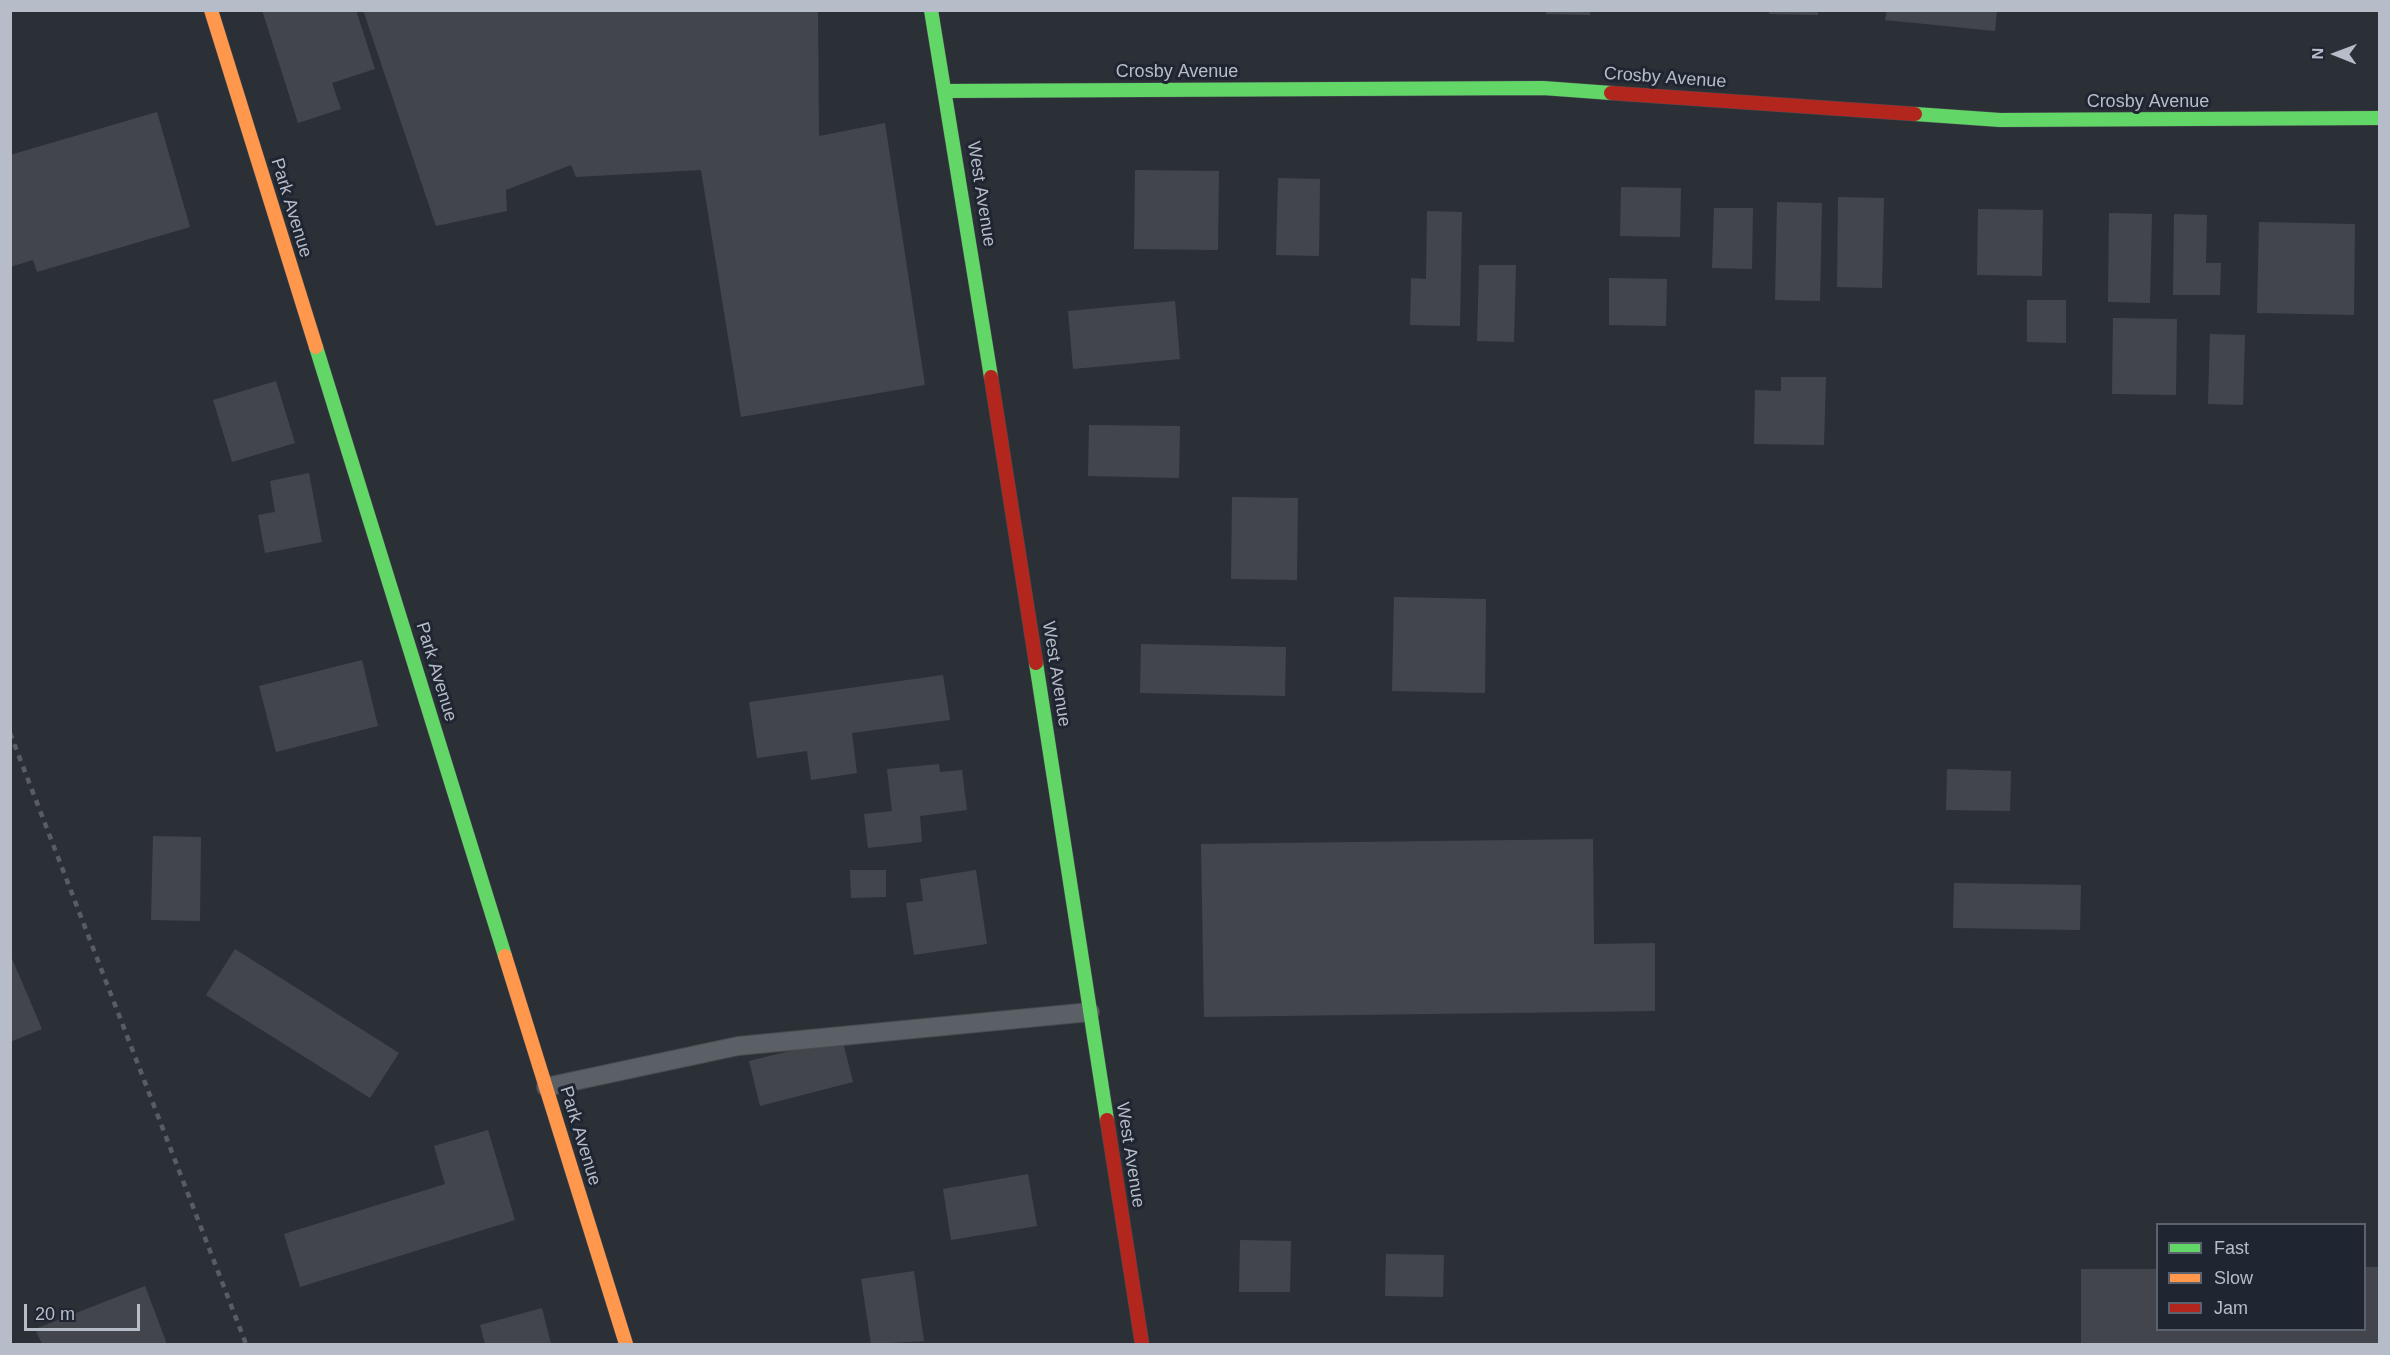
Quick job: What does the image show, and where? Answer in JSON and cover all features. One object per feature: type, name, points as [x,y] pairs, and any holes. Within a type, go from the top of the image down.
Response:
[{"type":"main road","name":"Park Avenue","points":[[211,10],[626,1344]]},
{"type":"main road","name":"West Avenue","points":[[931,10],[946,91],[1142,1344]]},
{"type":"main road","name":"Crosby Avenue","points":[[946,91],[1543,88],[2000,120],[2379,118]]},
{"type":"lane","points":[[546,1087],[738,1046],[1090,1012]]},
{"type":"building","points":[[262,10],[356,10],[375,69],[332,83],[341,109],[298,123]]},
{"type":"building","points":[[363,10],[818,10],[819,136],[885,123],[925,385],[741,417],[701,170],[576,177],[571,165],[506,190],[507,211],[436,226]]},
{"type":"building","points":[[1546,10],[1590,10],[1590,15],[1546,14]]},
{"type":"building","points":[[1769,10],[1818,10],[1818,15],[1769,14]]},
{"type":"building","points":[[1887,10],[1997,10],[1995,31],[1885,20]]},
{"type":"building","points":[[157,112],[190,227],[37,272],[33,260],[10,267],[10,155]]},
{"type":"building","points":[[1135,170],[1219,171],[1218,250],[1134,249]]},
{"type":"building","points":[[1278,178],[1320,179],[1319,256],[1276,255]]},
{"type":"building","points":[[1621,187],[1681,188],[1680,237],[1620,236]]},
{"type":"building","points":[[1838,197],[1884,198],[1882,288],[1837,287]]},
{"type":"building","points":[[1777,202],[1822,203],[1820,301],[1775,300]]},
{"type":"building","points":[[1714,208],[1753,208],[1752,269],[1712,268]]},
{"type":"building","points":[[1978,209],[2043,210],[2042,276],[1977,275]]},
{"type":"building","points":[[1427,211],[1462,212],[1460,326],[1410,325],[1411,278],[1426,279]]},
{"type":"building","points":[[2109,213],[2152,214],[2150,303],[2108,302]]},
{"type":"building","points":[[2174,214],[2207,215],[2206,263],[2221,263],[2220,295],[2173,295]]},
{"type":"building","points":[[2259,222],[2355,224],[2354,315],[2257,313]]},
{"type":"building","points":[[1479,265],[1516,265],[1514,342],[1477,341]]},
{"type":"building","points":[[1609,278],[1667,279],[1666,326],[1609,325]]},
{"type":"building","points":[[2027,300],[2066,300],[2066,343],[2027,342]]},
{"type":"building","points":[[1175,301],[1180,359],[1073,369],[1068,311]]},
{"type":"building","points":[[2113,318],[2177,319],[2176,395],[2112,394]]},
{"type":"building","points":[[2210,334],[2245,335],[2243,405],[2208,404]]},
{"type":"building","points":[[1781,377],[1826,377],[1824,445],[1754,444],[1755,390],[1781,391]]},
{"type":"building","points":[[276,381],[295,443],[232,462],[213,400]]},
{"type":"building","points":[[1089,425],[1180,426],[1179,478],[1088,476]]},
{"type":"building","points":[[309,473],[322,542],[265,553],[258,515],[275,512],[270,481]]},
{"type":"building","points":[[1232,497],[1298,498],[1297,580],[1231,579]]},
{"type":"building","points":[[1394,597],[1486,599],[1485,693],[1392,691]]},
{"type":"building","points":[[1141,644],[1286,647],[1285,696],[1140,693]]},
{"type":"building","points":[[362,660],[378,726],[276,752],[259,686]]},
{"type":"building","points":[[943,675],[950,720],[852,733],[857,773],[811,780],[807,751],[757,758],[749,702]]},
{"type":"building","points":[[939,764],[940,772],[962,770],[967,810],[920,816],[922,842],[868,848],[864,814],[892,811],[887,769]]},
{"type":"building","points":[[1947,769],[2011,771],[2010,811],[1946,810]]},
{"type":"building","points":[[153,836],[201,837],[200,921],[151,920]]},
{"type":"building","points":[[1593,839],[1594,944],[1655,943],[1655,1011],[1204,1017],[1201,844]]},
{"type":"building","points":[[850,870],[886,870],[886,897],[851,898]]},
{"type":"building","points":[[976,870],[987,944],[914,955],[906,903],[923,901],[920,879]]},
{"type":"building","points":[[1954,883],[2081,885],[2080,930],[1953,928]]},
{"type":"building","points":[[235,949],[399,1053],[370,1098],[206,995]]},
{"type":"building","points":[[10,954],[42,1029],[10,1042]]},
{"type":"building","points":[[842,1038],[853,1082],[760,1106],[749,1061]]},
{"type":"building","points":[[488,1130],[515,1220],[300,1287],[284,1234],[445,1184],[434,1146]]},
{"type":"building","points":[[1028,1174],[1037,1226],[951,1240],[943,1189]]},
{"type":"building","points":[[1240,1240],[1291,1241],[1290,1292],[1239,1292]]},
{"type":"building","points":[[1386,1254],[1444,1255],[1443,1297],[1385,1296]]},
{"type":"building","points":[[2366,1267],[2380,1267],[2380,1344],[2081,1344],[2081,1269],[2156,1269],[2156,1331],[2366,1331]]},
{"type":"building","points":[[914,1271],[924,1341],[871,1344],[861,1279]]},
{"type":"building","points":[[145,1286],[167,1344],[42,1344],[35,1329]]},
{"type":"building","points":[[542,1308],[551,1344],[485,1344],[480,1325]]},
{"type":"railway","points":[[10,733],[246,1344]]},
{"type":"traffic: fast","points":[[931,10],[991,377]]},
{"type":"traffic: fast","points":[[946,91],[1543,88],[1611,93]]},
{"type":"traffic: fast","points":[[1915,114],[2000,120],[2380,118]]},
{"type":"traffic: fast","points":[[316,347],[505,956]]},
{"type":"traffic: fast","points":[[1036,663],[1107,1120]]},
{"type":"traffic: slow","points":[[211,10],[316,347]]},
{"type":"traffic: slow","points":[[505,956],[626,1344]]},
{"type":"traffic: jam","points":[[1611,93],[1915,114]]},
{"type":"traffic: jam","points":[[991,377],[1036,663]]},
{"type":"traffic: jam","points":[[1107,1120],[1142,1344]]}]
